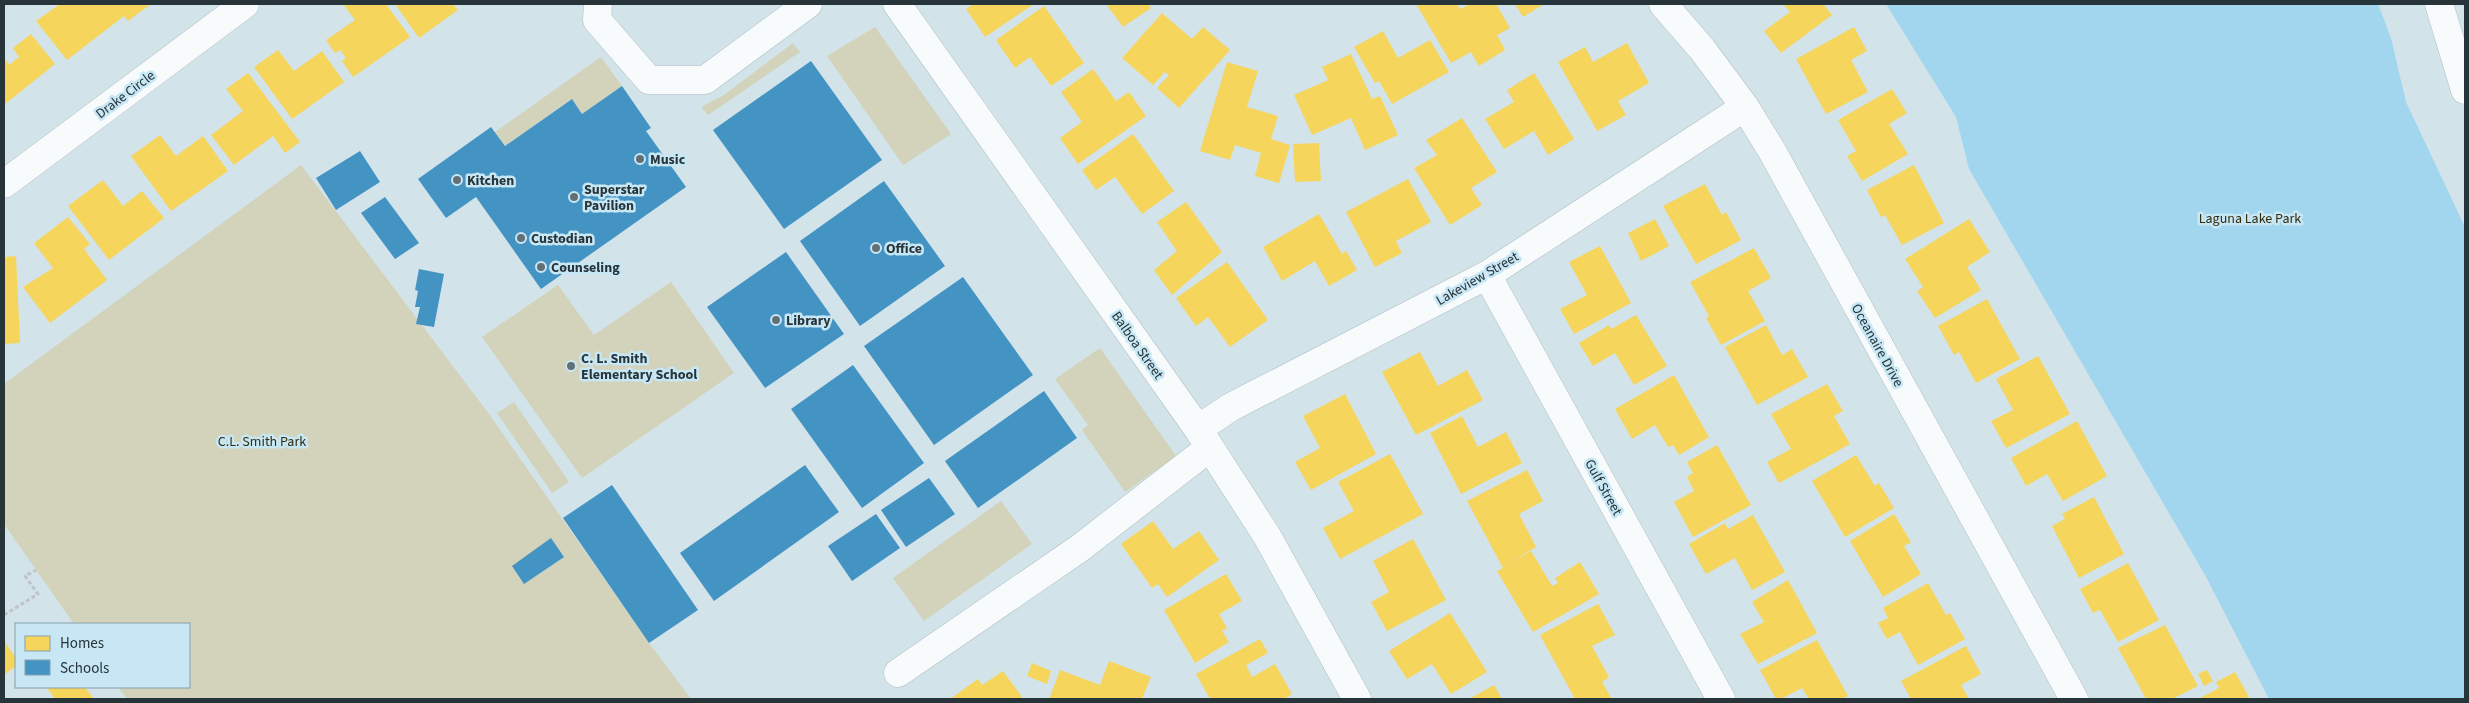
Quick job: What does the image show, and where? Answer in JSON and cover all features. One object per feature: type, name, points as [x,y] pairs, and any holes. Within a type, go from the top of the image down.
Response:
[{"type":"street","name":"Drake Circle","points":[[4,184],[245,4]]},
{"type":"street","points":[[598,4],[597,20],[649,80],[705,80],[808,4]]},
{"type":"street","name":"Balboa Street","points":[[897,4],[1204,438],[1267,536],[1357,699]]},
{"type":"street","name":"Oceanaire Drive","points":[[1663,4],[1702,49],[1745,107],[1772,151],[2074,699]]},
{"type":"street","points":[[2439,4],[2465,90]]},
{"type":"street","name":"Lakeview Street","points":[[898,673],[1080,548],[1204,438],[1231,407],[1487,275],[1745,107]]},
{"type":"street","name":"Gulf Street","points":[[1487,275],[1721,699]]},
{"type":"path","points":[[4,616],[38,594],[25,576],[36,570]]},
{"type":"green space","points":[[875,27],[951,134],[903,165],[827,56]]},
{"type":"green space","points":[[793,43],[800,52],[708,115],[701,107],[724,95]]},
{"type":"green space","points":[[601,57],[622,86],[582,114],[571,99],[505,146],[495,132]]},
{"type":"green space","name":"C.L. Smith Park","points":[[301,165],[489,414],[649,643],[691,699],[127,699],[119,688],[190,688],[190,623],[73,623],[4,524],[4,384]]},
{"type":"green space","points":[[671,282],[734,373],[582,478],[482,337],[558,285],[594,335]]},
{"type":"green space","points":[[1100,348],[1176,456],[1125,492],[1082,430],[1088,425],[1055,379]]},
{"type":"green space","points":[[514,402],[569,482],[552,493],[497,413]]},
{"type":"green space","points":[[1001,501],[1032,544],[924,621],[893,578]]},
{"type":"water","name":"Laguna Lake Park","points":[[1886,4],[2378,4],[2391,38],[2406,102],[2465,227],[2465,699],[2269,699],[2205,575],[1969,169],[1956,117]]},
{"type":"building: Homes","points":[[60,4],[151,4],[128,21],[124,16],[67,60],[36,21]]},
{"type":"building: Homes","points":[[343,4],[386,4],[410,37],[353,77],[342,61],[346,58],[340,50],[335,53],[326,40],[355,20]]},
{"type":"building: Homes","points":[[395,4],[453,4],[458,10],[419,38]]},
{"type":"building: Homes","points":[[974,4],[1034,4],[985,37],[966,9]]},
{"type":"building: Homes","points":[[1106,4],[1148,4],[1151,8],[1123,27]]},
{"type":"building: Homes","points":[[1416,4],[1457,4],[1460,9],[1470,4],[1496,4],[1510,28],[1497,35],[1505,50],[1479,66],[1471,52],[1451,63]]},
{"type":"building: Homes","points":[[1515,4],[1544,4],[1523,17]]},
{"type":"building: Homes","points":[[1783,4],[1823,4],[1832,15],[1781,53],[1764,31],[1790,12]]},
{"type":"building: Homes","points":[[1044,6],[1084,63],[1051,86],[1030,57],[1015,68],[996,40]]},
{"type":"building: Homes","points":[[1162,13],[1192,39],[1203,27],[1230,50],[1179,108],[1157,88],[1169,75],[1165,72],[1153,85],[1122,58]]},
{"type":"building: Homes","points":[[1854,27],[1867,51],[1851,60],[1868,92],[1826,114],[1796,59]]},
{"type":"building: Homes","points":[[1383,31],[1398,58],[1430,40],[1449,72],[1392,104],[1379,81],[1375,83],[1354,47]]},
{"type":"building: Homes","points":[[31,34],[55,64],[4,105],[4,57],[9,65],[19,57],[13,48]]},
{"type":"building: Homes","points":[[1627,43],[1649,83],[1618,101],[1626,115],[1597,131],[1558,62],[1585,47],[1593,62]]},
{"type":"building: Homes","points":[[278,50],[294,71],[322,51],[344,82],[292,119],[254,67]]},
{"type":"building: Homes","points":[[1351,54],[1372,99],[1380,96],[1398,135],[1365,150],[1351,118],[1312,135],[1294,95],[1328,80],[1322,67]]},
{"type":"building: Homes","points":[[1227,62],[1258,71],[1247,107],[1278,116],[1271,139],[1290,145],[1279,183],[1255,176],[1261,153],[1235,145],[1230,160],[1200,151]]},
{"type":"building: Homes","points":[[1093,69],[1116,101],[1129,92],[1146,116],[1078,164],[1060,138],[1082,122],[1061,92]]},
{"type":"building: Homes","points":[[248,73],[300,142],[285,153],[273,136],[234,165],[211,135],[243,111],[226,89]]},
{"type":"building: Homes","points":[[1534,73],[1574,139],[1548,155],[1534,131],[1504,149],[1485,119],[1514,102],[1507,90]]},
{"type":"building: Homes","points":[[1892,89],[1907,113],[1889,124],[1908,154],[1862,181],[1847,156],[1856,151],[1838,120]]},
{"type":"building: Homes","points":[[1462,118],[1497,172],[1471,188],[1482,205],[1450,225],[1414,168],[1437,155],[1426,140]]},
{"type":"building: Homes","points":[[1133,134],[1174,191],[1142,214],[1115,177],[1096,190],[1082,170]]},
{"type":"building: Homes","points":[[160,135],[176,156],[203,136],[228,171],[171,211],[131,156]]},
{"type":"building: Homes","points":[[1319,143],[1321,181],[1295,182],[1293,144]]},
{"type":"building: Homes","points":[[1914,165],[1944,223],[1902,245],[1885,215],[1881,217],[1867,190]]},
{"type":"building: Homes","points":[[1408,179],[1431,222],[1396,241],[1402,253],[1375,267],[1346,212]]},
{"type":"building: Homes","points":[[103,180],[123,206],[142,191],[164,218],[109,260],[68,206]]},
{"type":"building: Homes","points":[[1705,184],[1722,215],[1726,212],[1741,240],[1696,264],[1663,206]]},
{"type":"building: Homes","points":[[1186,202],[1222,252],[1172,295],[1154,270],[1177,251],[1157,222]]},
{"type":"building: Homes","points":[[1319,214],[1342,254],[1346,251],[1357,270],[1329,286],[1315,261],[1282,281],[1263,247]]},
{"type":"building: Homes","points":[[68,217],[90,244],[84,249],[107,280],[50,323],[23,287],[53,268],[34,243]]},
{"type":"building: Homes","points":[[1655,219],[1669,246],[1641,261],[1628,233]]},
{"type":"building: Homes","points":[[1969,219],[1990,252],[1967,267],[1981,290],[1935,318],[1917,291],[1923,287],[1905,259]]},
{"type":"building: Homes","points":[[1600,246],[1631,303],[1574,334],[1560,309],[1587,295],[1569,262]]},
{"type":"building: Homes","points":[[1754,248],[1771,278],[1748,291],[1765,321],[1721,345],[1706,318],[1709,316],[1690,282]]},
{"type":"building: Homes","points":[[16,256],[20,343],[4,344],[4,257]]},
{"type":"building: Homes","points":[[1227,262],[1268,320],[1230,347],[1208,317],[1196,326],[1176,298]]},
{"type":"building: Homes","points":[[1987,299],[2020,359],[1976,383],[1959,352],[1954,355],[1938,326]]},
{"type":"building: Homes","points":[[1636,315],[1667,366],[1634,385],[1615,353],[1593,366],[1579,343],[1609,325],[1611,329]]},
{"type":"building: Homes","points":[[1766,325],[1782,355],[1792,349],[1808,377],[1757,405],[1725,347]]},
{"type":"building: Homes","points":[[1420,352],[1438,386],[1467,370],[1483,400],[1416,435],[1382,372]]},
{"type":"building: Homes","points":[[2038,356],[2070,414],[2006,448],[1991,421],[2013,410],[1996,379]]},
{"type":"building: Homes","points":[[1674,375],[1709,437],[1679,455],[1673,445],[1668,447],[1655,425],[1632,439],[1615,409]]},
{"type":"building: Homes","points":[[1827,384],[1843,411],[1834,416],[1850,444],[1779,483],[1767,462],[1791,449],[1771,414]]},
{"type":"building: Homes","points":[[1345,394],[1376,454],[1311,490],[1295,462],[1320,448],[1303,416]]},
{"type":"building: Homes","points":[[1462,416],[1478,447],[1506,432],[1522,463],[1461,494],[1430,433]]},
{"type":"building: Homes","points":[[2077,421],[2107,476],[2063,501],[2047,474],[2026,486],[2011,458]]},
{"type":"building: Homes","points":[[1717,445],[1751,505],[1693,537],[1674,502],[1694,491],[1687,477],[1693,473],[1687,462]]},
{"type":"building: Homes","points":[[1390,454],[1423,514],[1340,559],[1323,528],[1354,511],[1338,482]]},
{"type":"building: Homes","points":[[1856,455],[1875,486],[1879,483],[1894,508],[1845,537],[1812,481]]},
{"type":"building: Homes","points":[[1527,470],[1543,501],[1519,514],[1536,547],[1508,564],[1531,551],[1552,586],[1558,583],[1555,578],[1580,562],[1599,594],[1533,632],[1497,571],[1503,568],[1467,501]]},
{"type":"building: Homes","points":[[2094,497],[2124,554],[2079,578],[2052,526],[2065,519],[2062,514]]},
{"type":"building: Homes","points":[[1894,514],[1911,542],[1904,546],[1921,574],[1883,597],[1850,541]]},
{"type":"building: Homes","points":[[1753,515],[1785,572],[1752,590],[1735,558],[1706,574],[1689,544],[1725,523],[1728,529]]},
{"type":"building: Homes","points":[[1153,521],[1173,549],[1199,531],[1219,560],[1167,597],[1158,584],[1152,588],[1121,544]]},
{"type":"building: Homes","points":[[1413,539],[1446,600],[1387,631],[1371,602],[1389,592],[1373,561]]},
{"type":"building: Homes","points":[[2128,563],[2159,620],[2118,642],[2100,610],[2093,613],[2080,589]]},
{"type":"building: Homes","points":[[1226,574],[1242,601],[1219,614],[1227,628],[1222,631],[1229,642],[1195,663],[1164,610]]},
{"type":"building: Homes","points":[[1788,580],[1817,633],[1758,664],[1740,634],[1764,622],[1752,602]]},
{"type":"building: Homes","points":[[1928,583],[1946,615],[1950,613],[1965,639],[1918,665],[1900,632],[1887,639],[1878,623],[1888,618],[1883,608]]},
{"type":"building: Homes","points":[[1598,604],[1615,635],[1592,646],[1609,677],[1602,682],[1612,699],[1575,699],[1540,635]]},
{"type":"building: Homes","points":[[1450,613],[1487,672],[1451,694],[1432,664],[1407,679],[1389,651]]},
{"type":"building: Homes","points":[[2165,625],[2198,686],[2172,699],[2146,699],[2118,648]]},
{"type":"building: Homes","points":[[1260,639],[1268,653],[1246,665],[1252,677],[1275,664],[1292,694],[1284,699],[1210,699],[1196,674]]},
{"type":"building: Homes","points":[[1817,640],[1848,696],[1842,699],[1809,699],[1802,688],[1781,699],[1776,699],[1760,670]]},
{"type":"building: Homes","points":[[4,641],[15,657],[15,667],[4,675]]},
{"type":"building: Homes","points":[[1966,646],[1981,674],[1961,685],[1969,699],[1911,699],[1901,681]]},
{"type":"building: Homes","points":[[1109,661],[1151,677],[1142,699],[1049,699],[1060,670],[1100,685]]},
{"type":"building: Homes","points":[[1032,663],[1051,671],[1047,684],[1027,676]]},
{"type":"building: Homes","points":[[2207,670],[2213,681],[2204,686],[2198,674]]},
{"type":"building: Homes","points":[[1003,671],[1022,697],[1018,699],[950,699],[978,679],[982,685]]},
{"type":"building: Homes","points":[[2235,672],[2249,697],[2246,699],[2198,699],[2219,688],[2216,682]]},
{"type":"building: Homes","points":[[1494,685],[1502,699],[1469,699]]},
{"type":"building: Homes","points":[[47,688],[86,688],[94,699],[55,699]]},
{"type":"building: Schools","points":[[811,61],[882,160],[784,229],[713,130]]},
{"type":"building: Schools","points":[[622,86],[651,128],[646,131],[686,187],[541,289],[476,197],[446,218],[418,179],[491,127],[505,146],[572,99],[582,114]]},
{"type":"building: Schools","points":[[360,151],[380,182],[336,210],[316,178]]},
{"type":"building: Schools","name":"Office","points":[[884,181],[945,266],[860,326],[800,241]]},
{"type":"building: Schools","points":[[385,197],[419,243],[395,259],[361,213]]},
{"type":"building: Schools","name":"Library","points":[[786,252],[844,334],[765,388],[707,307]]},
{"type":"building: Schools","points":[[419,269],[444,274],[434,327],[416,324],[420,307],[415,307],[418,291],[415,290]]},
{"type":"building: Schools","points":[[963,277],[1033,375],[934,445],[864,346]]},
{"type":"building: Schools","points":[[853,365],[924,463],[862,508],[791,409]]},
{"type":"building: Schools","points":[[1044,391],[1077,438],[978,508],[945,461]]},
{"type":"building: Schools","points":[[805,465],[839,512],[714,601],[680,553]]},
{"type":"building: Schools","points":[[929,478],[955,514],[906,547],[881,510]]},
{"type":"building: Schools","points":[[612,485],[698,610],[649,643],[563,518]]},
{"type":"building: Schools","points":[[876,514],[900,548],[852,581],[828,546]]},
{"type":"building: Schools","points":[[551,538],[564,557],[524,584],[512,566]]},
{"type":"place","name":"Music","points":[[640,159]]},
{"type":"place","name":"Kitchen","points":[[457,180]]},
{"type":"place","name":"Superstar Pavilion","points":[[574,197]]},
{"type":"place","name":"Custodian","points":[[521,238]]},
{"type":"place","name":"Office","points":[[876,248]]},
{"type":"place","name":"Counseling","points":[[541,267]]},
{"type":"place","name":"Library","points":[[776,320]]},
{"type":"place","name":"C. L. Smith Elementary School","points":[[571,366]]}]
